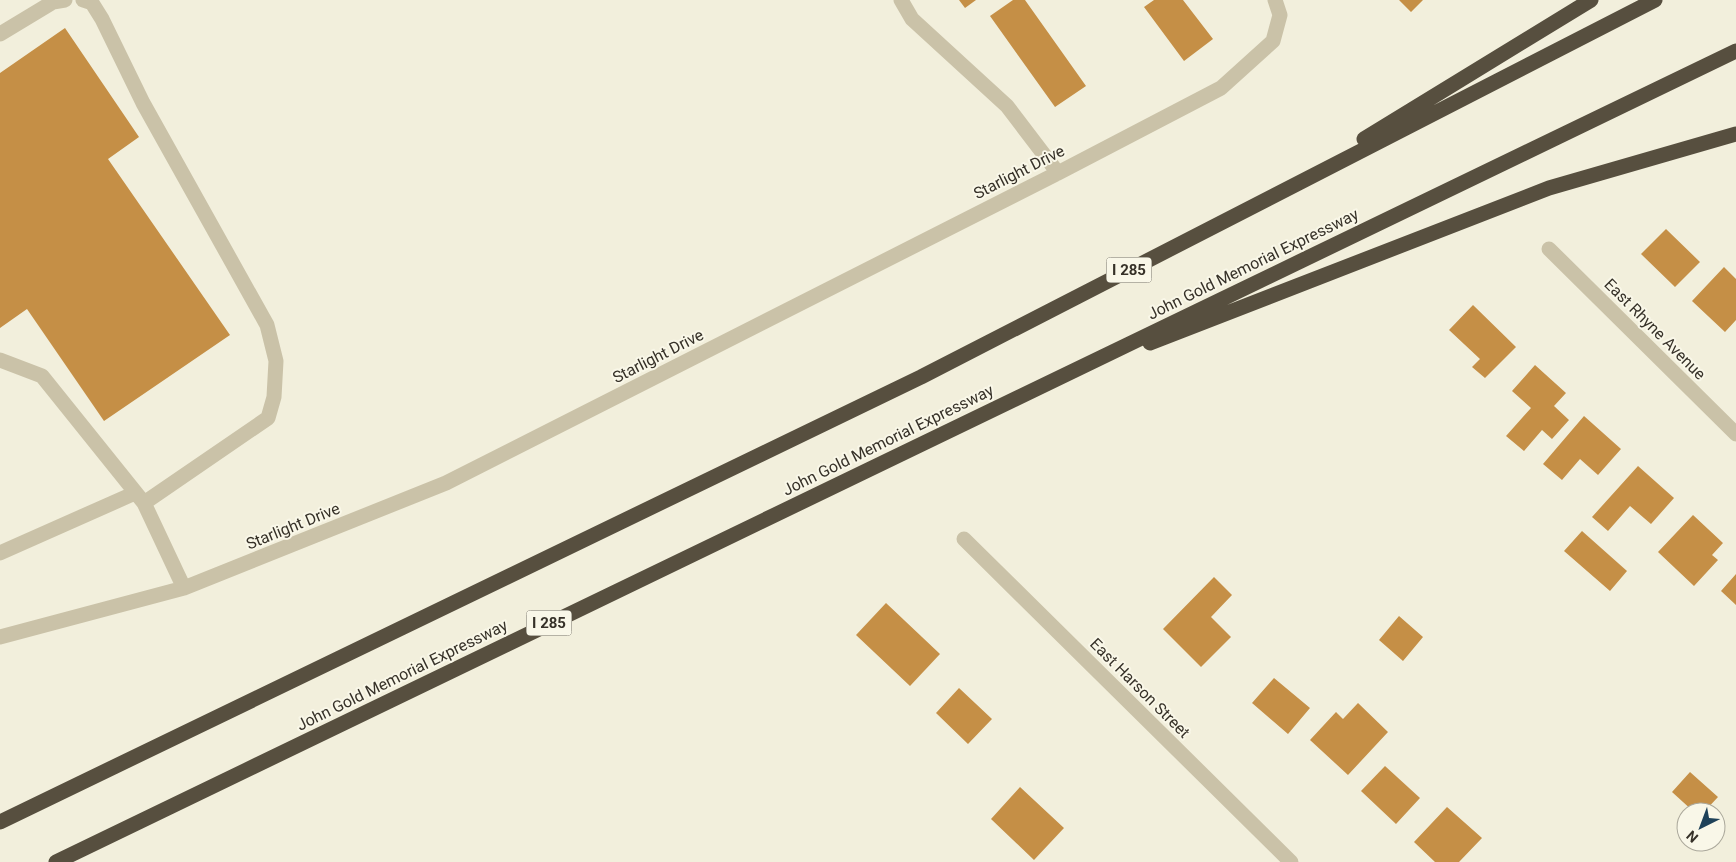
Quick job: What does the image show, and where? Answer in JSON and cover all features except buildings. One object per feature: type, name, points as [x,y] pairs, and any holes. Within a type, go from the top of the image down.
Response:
[{"type":"highway","points":[[930,372],[1299,179],[1591,0]]},
{"type":"highway","name":"I 285","points":[[0,822],[930,372],[1655,0]]},
{"type":"highway","name":"John Gold Memorial Expressway","points":[[56,862],[1736,51]]},
{"type":"highway","points":[[1041,385],[1549,188],[1736,134]]},
{"type":"street","points":[[0,34],[53,2],[65,0]]},
{"type":"street","points":[[0,553],[140,498],[268,418],[274,397],[276,361],[267,325],[143,103],[102,19],[92,3],[83,0]]},
{"type":"street","points":[[901,0],[912,19],[1007,106],[1058,172]]},
{"type":"street","name":"Starlight Drive","points":[[0,637],[184,588],[446,483],[1221,88],[1273,41],[1280,16],[1275,0]]},
{"type":"street","name":"East Rhyne Avenue","points":[[1549,249],[1736,434]]},
{"type":"street","points":[[0,360],[42,376],[140,498],[184,588]]},
{"type":"street","name":"East Harson Street","points":[[964,539],[1291,862]]}]
